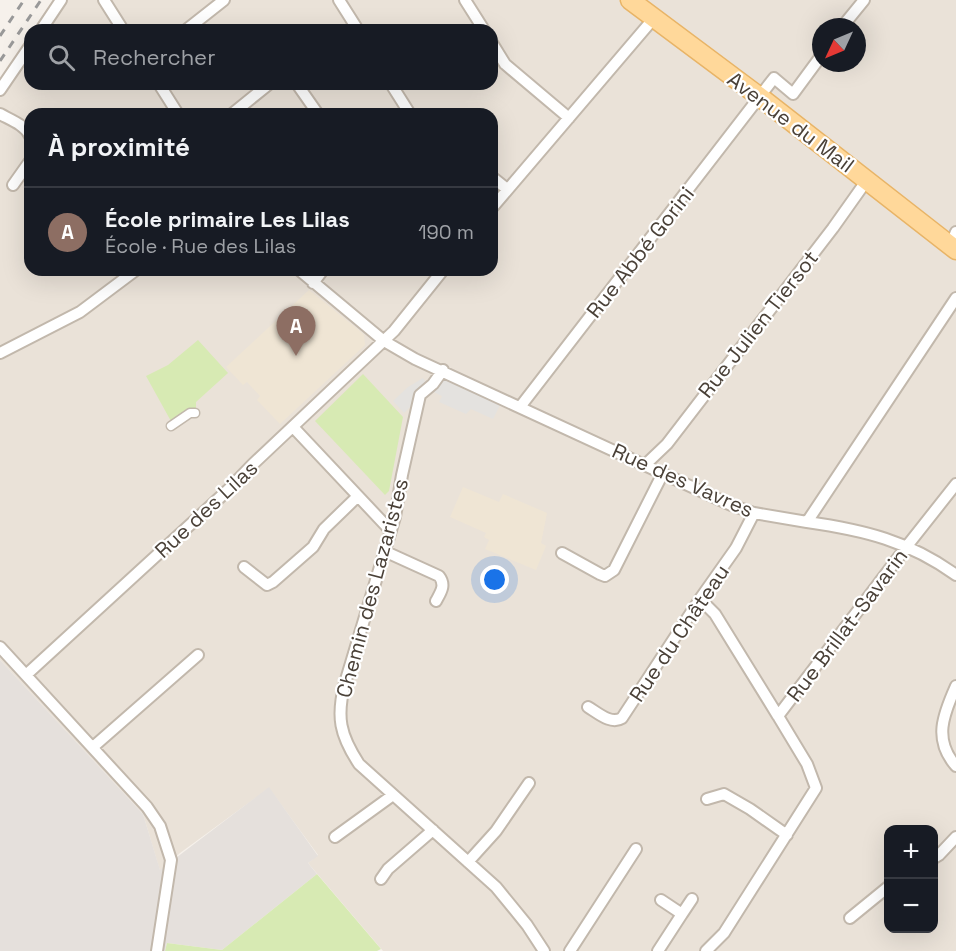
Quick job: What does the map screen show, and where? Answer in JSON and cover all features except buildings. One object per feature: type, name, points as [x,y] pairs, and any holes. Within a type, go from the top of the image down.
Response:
[{"type":"main road","name":"Avenue du Mail","points":[[630,0],[867,180],[954,243]]},
{"type":"street","points":[[45,24],[62,0]]},
{"type":"street","points":[[104,0],[119,24]]},
{"type":"street","points":[[194,24],[224,0]]},
{"type":"street","points":[[339,0],[354,24]]},
{"type":"street","points":[[465,0],[480,24]]},
{"type":"street","points":[[849,18],[864,0]]},
{"type":"street","points":[[498,200],[654,18]]},
{"type":"street","points":[[498,53],[505,64],[569,118]]},
{"type":"street","points":[[0,90],[24,55]]},
{"type":"street","name":"Rue Abbé Gorini","points":[[520,407],[774,78],[793,94],[812,68]]},
{"type":"street","points":[[163,90],[174,108]]},
{"type":"street","points":[[239,108],[262,90]]},
{"type":"street","points":[[301,90],[314,108]]},
{"type":"street","points":[[396,90],[406,108]]},
{"type":"street","points":[[0,114],[24,128]]},
{"type":"street","points":[[13,184],[24,169]]},
{"type":"street","name":"Rue Julien Tiersot","points":[[645,465],[667,444],[833,228],[867,180]]},
{"type":"street","points":[[498,182],[507,189]]},
{"type":"street","points":[[0,353],[80,312],[128,276]]},
{"type":"street","name":"Rue des Vavres","points":[[305,276],[384,341],[415,358],[731,505],[754,513],[845,528],[907,546],[934,559],[956,575]]},
{"type":"street","points":[[313,283],[318,276]]},
{"type":"street","name":"Rue des Lilas","points":[[26,675],[228,490],[384,341],[438,276]]},
{"type":"street","points":[[807,522],[956,298]]},
{"type":"street","name":"Chemin des Lazaristes","points":[[443,370],[433,384],[420,395],[395,517],[345,683],[340,712],[342,732],[359,764],[496,887],[512,905],[542,950]]},
{"type":"street","points":[[171,426],[190,413],[195,413]]},
{"type":"street","points":[[293,427],[390,530]]},
{"type":"street","points":[[562,553],[600,574],[605,576],[610,574],[663,473]]},
{"type":"street","name":"Rue Brillat-Savarin","points":[[706,951],[724,933],[816,788],[807,764],[778,716],[956,484]]},
{"type":"street","points":[[244,567],[267,585],[273,582],[313,547],[324,530],[358,495]]},
{"type":"street","name":"Rue du Château","points":[[588,707],[610,720],[617,721],[622,718],[744,536],[754,513]]},
{"type":"street","points":[[384,550],[439,576],[443,586],[436,601]]},
{"type":"street","points":[[700,599],[715,614],[778,716]]},
{"type":"street","points":[[0,647],[147,807],[160,826],[171,860],[157,951]]},
{"type":"street","points":[[93,747],[198,655]]},
{"type":"street","points":[[956,686],[944,711],[941,739],[956,766]]},
{"type":"street","points":[[468,862],[496,831],[529,783]]},
{"type":"street","points":[[707,799],[724,794],[787,835]]},
{"type":"street","points":[[335,837],[393,795]]},
{"type":"street","points":[[381,879],[388,869],[433,830]]},
{"type":"street","points":[[938,856],[956,837]]},
{"type":"street","points":[[570,951],[636,849]]},
{"type":"street","points":[[850,918],[884,890]]},
{"type":"street","points":[[658,951],[692,899]]},
{"type":"street","points":[[662,900],[682,914]]},
{"type":"shaded area","points":[[54,0],[956,0],[956,951],[383,951],[308,863],[318,855],[269,788],[180,853],[160,871],[143,814],[0,660],[0,80],[24,44],[24,90],[498,90],[498,24],[38,24]]},
{"type":"shaded area","points":[[309,290],[361,332],[364,335],[365,345],[280,424],[257,400],[260,396],[247,382],[243,385],[226,367]]},
{"type":"shaded area","points":[[442,375],[501,403],[493,419],[471,409],[466,414],[439,402],[442,396],[432,391],[416,401],[404,413],[393,401],[408,387],[423,378],[427,384]]},
{"type":"shaded area","points":[[463,487],[499,502],[503,494],[547,513],[541,543],[546,546],[536,570],[485,549],[489,540],[484,537],[486,533],[450,517]]},
{"type":"shaded area","points":[[0,660],[143,814],[160,870],[269,787],[318,856],[308,863],[317,874],[222,950],[167,943],[165,951],[0,951]]},
{"type":"green space","points":[[198,340],[228,373],[196,402],[196,411],[172,423],[146,376],[168,365]]},
{"type":"green space","points":[[363,374],[403,417],[389,491],[385,495],[315,421]]},
{"type":"green space","points":[[317,874],[381,949],[377,951],[165,951],[167,943],[222,950]]},
{"type":"railway","points":[[0,36],[24,0]]},
{"type":"railway","points":[[25,24],[41,0]]},
{"type":"railway","points":[[0,61],[24,25]]},
{"type":"place","name":"École primaire Les Lilas","points":[[296,356]]}]
